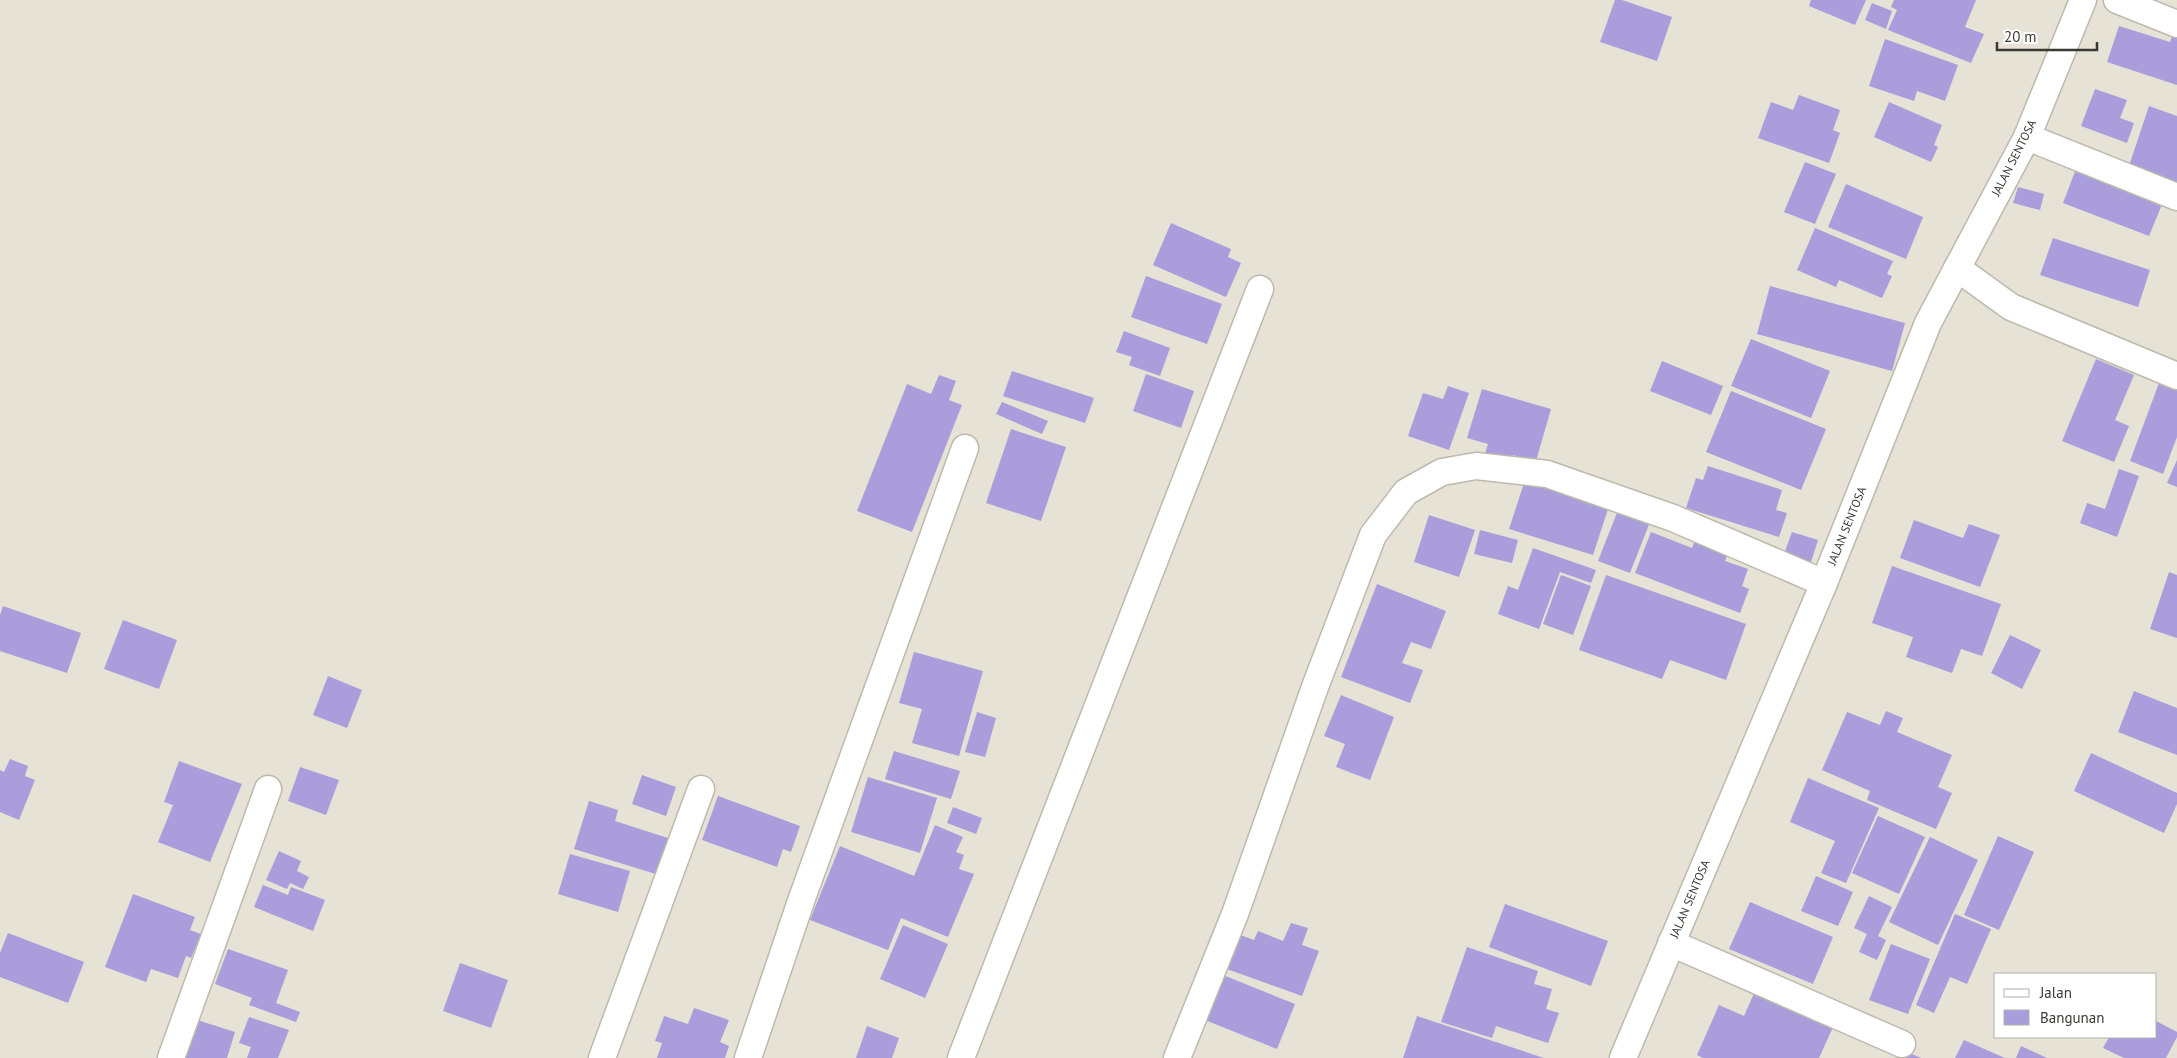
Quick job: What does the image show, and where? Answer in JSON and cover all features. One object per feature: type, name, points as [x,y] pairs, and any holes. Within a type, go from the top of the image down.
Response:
[{"type":"street","name":"JALAN SENTOSA","points":[[1623,1058],[1824,583],[1928,323],[2027,137],[2084,0]]},
{"type":"street","points":[[2117,0],[2177,24]]},
{"type":"street","points":[[2027,137],[2177,198]]},
{"type":"street","points":[[1957,268],[2011,307],[2177,376]]},
{"type":"street","points":[[961,1058],[1260,289]]},
{"type":"street","points":[[748,1058],[801,901],[965,448]]},
{"type":"street","points":[[1176,1058],[1235,914],[1315,687],[1373,535],[1406,492],[1442,472],[1476,466],[1547,474],[1673,518],[1824,583]]},
{"type":"street","points":[[602,1058],[701,788]]},
{"type":"street","points":[[171,1058],[268,789]]},
{"type":"street","points":[[1671,944],[1902,1044]]},
{"type":"building","points":[[1615,0],[1622,0],[1672,17],[1657,61],[1600,42]]},
{"type":"building","points":[[1811,0],[1866,0],[1855,25],[1809,6]]},
{"type":"building","points":[[1894,0],[1976,0],[1965,27],[1984,34],[1971,63],[1888,30],[1897,10],[1891,7]]},
{"type":"building","points":[[1872,3],[1892,11],[1886,29],[1865,20]]},
{"type":"building","points":[[2119,26],[2170,42],[2173,33],[2177,34],[2177,85],[2107,62]]},
{"type":"building","points":[[1885,39],[1958,65],[1945,101],[1917,91],[1914,101],[1869,86]]},
{"type":"building","points":[[2095,89],[2127,100],[2120,118],[2134,123],[2127,143],[2081,126]]},
{"type":"building","points":[[1799,95],[1840,110],[1833,130],[1840,133],[1829,163],[1758,138],[1771,102],[1793,110]]},
{"type":"building","points":[[1889,102],[1942,125],[1934,145],[1938,147],[1931,162],[1874,137]]},
{"type":"building","points":[[2149,106],[2177,116],[2177,183],[2129,166]]},
{"type":"building","points":[[1805,162],[1836,174],[1815,224],[1784,212]]},
{"type":"building","points":[[2076,169],[2163,202],[2149,236],[2063,203]]},
{"type":"building","points":[[1846,184],[1923,217],[1906,259],[1828,227]]},
{"type":"building","points":[[2018,187],[2044,194],[2040,210],[2013,203]]},
{"type":"building","points":[[1171,223],[1231,249],[1228,257],[1241,263],[1226,297],[1153,265]]},
{"type":"building","points":[[1815,228],[1893,261],[1887,274],[1892,276],[1882,298],[1839,280],[1836,287],[1797,270]]},
{"type":"building","points":[[2053,238],[2150,270],[2138,307],[2040,275]]},
{"type":"building","points":[[1146,276],[1222,304],[1207,344],[1131,317]]},
{"type":"building","points":[[1770,286],[1905,323],[1892,371],[1757,334]]},
{"type":"building","points":[[1124,331],[1170,348],[1160,376],[1129,365],[1132,357],[1116,352]]},
{"type":"building","points":[[1751,339],[1830,371],[1811,418],[1731,386]]},
{"type":"building","points":[[2096,359],[2134,375],[2115,420],[2129,426],[2114,462],[2062,441]]},
{"type":"building","points":[[1662,361],[1723,386],[1711,415],[1650,391]]},
{"type":"building","points":[[1012,371],[1094,398],[1085,423],[1003,396]]},
{"type":"building","points":[[1146,374],[1194,391],[1181,428],[1133,411]]},
{"type":"building","points":[[939,375],[956,381],[949,400],[962,405],[912,532],[857,511],[907,384],[931,394]]},
{"type":"building","points":[[2159,383],[2177,390],[2177,437],[2163,474],[2130,461]]},
{"type":"building","points":[[1448,386],[1469,393],[1449,450],[1408,436],[1423,393],[1443,399]]},
{"type":"building","points":[[1482,389],[1551,409],[1536,461],[1513,455],[1511,465],[1484,457],[1488,444],[1467,438]]},
{"type":"building","points":[[1731,391],[1826,429],[1801,490],[1706,452]]},
{"type":"building","points":[[1002,402],[1048,421],[1042,434],[996,414]]},
{"type":"building","points":[[1011,429],[1066,447],[1041,521],[986,503]]},
{"type":"building","points":[[2177,460],[2177,487],[2167,483]]},
{"type":"building","points":[[1708,466],[1782,490],[1776,510],[1787,513],[1779,537],[1686,508],[1696,478],[1703,480]]},
{"type":"building","points":[[2119,469],[2139,476],[2117,537],[2080,523],[2087,503],[2105,509]]},
{"type":"building","points":[[1526,477],[1610,503],[1593,555],[1509,529]]},
{"type":"building","points":[[1620,505],[1652,517],[1630,573],[1598,561]]},
{"type":"building","points":[[1429,515],[1475,530],[1459,577],[1414,562]]},
{"type":"building","points":[[1914,520],[1963,538],[1969,524],[2000,535],[1980,587],[1900,558]]},
{"type":"building","points":[[1480,530],[1518,540],[1512,563],[1474,554]]},
{"type":"building","points":[[1651,532],[1692,548],[1697,535],[1730,548],[1725,561],[1748,569],[1742,586],[1749,589],[1740,613],[1635,573]]},
{"type":"building","points":[[1792,532],[1818,540],[1811,562],[1784,554]]},
{"type":"building","points":[[1533,548],[1596,570],[1591,583],[1560,572],[1539,629],[1498,614],[1508,586],[1518,590]]},
{"type":"building","points":[[1892,566],[2001,604],[1982,656],[1961,649],[1952,673],[1906,657],[1913,637],[1872,623]]},
{"type":"building","points":[[2169,572],[2177,575],[2177,638],[2150,629]]},
{"type":"building","points":[[1561,575],[1591,586],[1573,635],[1543,624]]},
{"type":"building","points":[[1606,575],[1746,624],[1726,680],[1670,660],[1662,679],[1579,650]]},
{"type":"building","points":[[1377,584],[1446,611],[1431,649],[1411,642],[1402,663],[1423,670],[1410,703],[1341,677]]},
{"type":"building","points":[[3,606],[81,633],[67,673],[0,651],[0,615]]},
{"type":"building","points":[[123,620],[177,640],[159,689],[104,669]]},
{"type":"building","points":[[2010,635],[2041,650],[2022,689],[1991,673]]},
{"type":"building","points":[[914,652],[983,671],[959,756],[912,743],[922,709],[899,703]]},
{"type":"building","points":[[328,676],[362,690],[347,728],[313,715]]},
{"type":"building","points":[[2134,691],[2177,708],[2177,755],[2118,732]]},
{"type":"building","points":[[1341,695],[1394,717],[1370,780],[1336,767],[1345,744],[1324,736]]},
{"type":"building","points":[[1886,711],[1903,718],[1897,732],[1952,755],[1938,787],[1952,793],[1936,829],[1867,800],[1870,791],[1822,770],[1847,712],[1880,725]]},
{"type":"building","points":[[977,712],[996,718],[985,757],[965,752]]},
{"type":"building","points":[[894,751],[960,771],[951,799],[885,779]]},
{"type":"building","points":[[2091,753],[2177,793],[2177,804],[2164,833],[2074,791]]},
{"type":"building","points":[[10,759],[28,766],[25,776],[35,780],[19,820],[0,812],[0,770],[4,772]]},
{"type":"building","points":[[179,761],[242,784],[210,862],[158,842],[173,805],[164,802]]},
{"type":"building","points":[[300,767],[339,780],[326,815],[288,801]]},
{"type":"building","points":[[642,775],[676,787],[666,816],[632,804]]},
{"type":"building","points":[[868,777],[937,798],[920,853],[851,832]]},
{"type":"building","points":[[1808,778],[1879,808],[1846,883],[1821,873],[1835,841],[1790,822]]},
{"type":"building","points":[[718,796],[800,826],[791,852],[783,849],[777,867],[702,840]]},
{"type":"building","points":[[589,801],[618,810],[615,821],[671,839],[659,875],[574,849]]},
{"type":"building","points":[[953,807],[982,818],[976,834],[947,823]]},
{"type":"building","points":[[1878,816],[1925,837],[1899,894],[1852,873]]},
{"type":"building","points":[[935,825],[963,837],[956,852],[964,855],[959,869],[974,874],[948,937],[901,918],[888,950],[810,920],[840,846],[914,876]]},
{"type":"building","points":[[1998,836],[2034,852],[1999,930],[1964,915]]},
{"type":"building","points":[[1930,837],[1978,860],[1938,945],[1889,922]]},
{"type":"building","points":[[279,851],[301,861],[297,871],[309,877],[303,889],[290,883],[287,889],[266,880]]},
{"type":"building","points":[[570,854],[630,871],[618,912],[558,894]]},
{"type":"building","points":[[1816,876],[1853,892],[1838,926],[1801,911]]},
{"type":"building","points":[[263,885],[288,895],[291,887],[325,900],[313,931],[254,907]]},
{"type":"building","points":[[133,894],[195,917],[190,930],[201,934],[191,958],[186,956],[178,978],[151,969],[146,982],[105,967]]},
{"type":"building","points":[[1869,896],[1892,907],[1878,936],[1886,940],[1877,960],[1859,952],[1867,934],[1854,928]]},
{"type":"building","points":[[1750,902],[1833,937],[1813,984],[1729,949]]},
{"type":"building","points":[[1505,904],[1608,941],[1591,986],[1489,947]]},
{"type":"building","points":[[1955,914],[1991,929],[1967,984],[1950,977],[1934,1013],[1916,1005]]},
{"type":"building","points":[[1291,923],[1308,928],[1302,945],[1319,951],[1302,996],[1224,968],[1237,934],[1254,940],[1258,931],[1283,941]]},
{"type":"building","points":[[903,925],[948,944],[925,998],[880,979]]},
{"type":"building","points":[[8,933],[84,962],[68,1003],[0,977],[0,953]]},
{"type":"building","points":[[1891,944],[1930,959],[1908,1014],[1869,1000]]},
{"type":"building","points":[[1467,947],[1538,971],[1534,984],[1552,989],[1546,1009],[1559,1013],[1548,1043],[1496,1026],[1492,1038],[1441,1022]]},
{"type":"building","points":[[228,949],[288,970],[276,1003],[300,1012],[296,1022],[249,1005],[252,998],[215,984]]},
{"type":"building","points":[[460,963],[508,980],[491,1028],[443,1011]]},
{"type":"building","points":[[1218,973],[1295,1004],[1277,1049],[1200,1018]]},
{"type":"building","points":[[1755,991],[1834,1025],[1819,1058],[1703,1058],[1697,1055],[1719,1005],[1744,1016]]},
{"type":"building","points":[[694,1008],[729,1020],[720,1042],[729,1046],[725,1058],[657,1058],[662,1043],[655,1041],[664,1016],[688,1024]]},
{"type":"building","points":[[1417,1016],[1544,1058],[1403,1058]]},
{"type":"building","points":[[249,1017],[289,1030],[278,1058],[247,1058],[251,1047],[239,1043]]},
{"type":"building","points":[[194,1019],[235,1032],[227,1058],[182,1058]]},
{"type":"building","points":[[2157,1022],[2177,1032],[2177,1037],[2166,1058],[2124,1058],[2103,1048],[2108,1038],[2157,1038]]},
{"type":"building","points":[[867,1026],[899,1038],[892,1058],[856,1058]]},
{"type":"building","points":[[1964,1040],[2005,1058],[1955,1058]]},
{"type":"building","points":[[2021,1046],[2047,1058],[2016,1058]]},
{"type":"building","points":[[1907,1052],[1921,1058],[1904,1058]]}]
